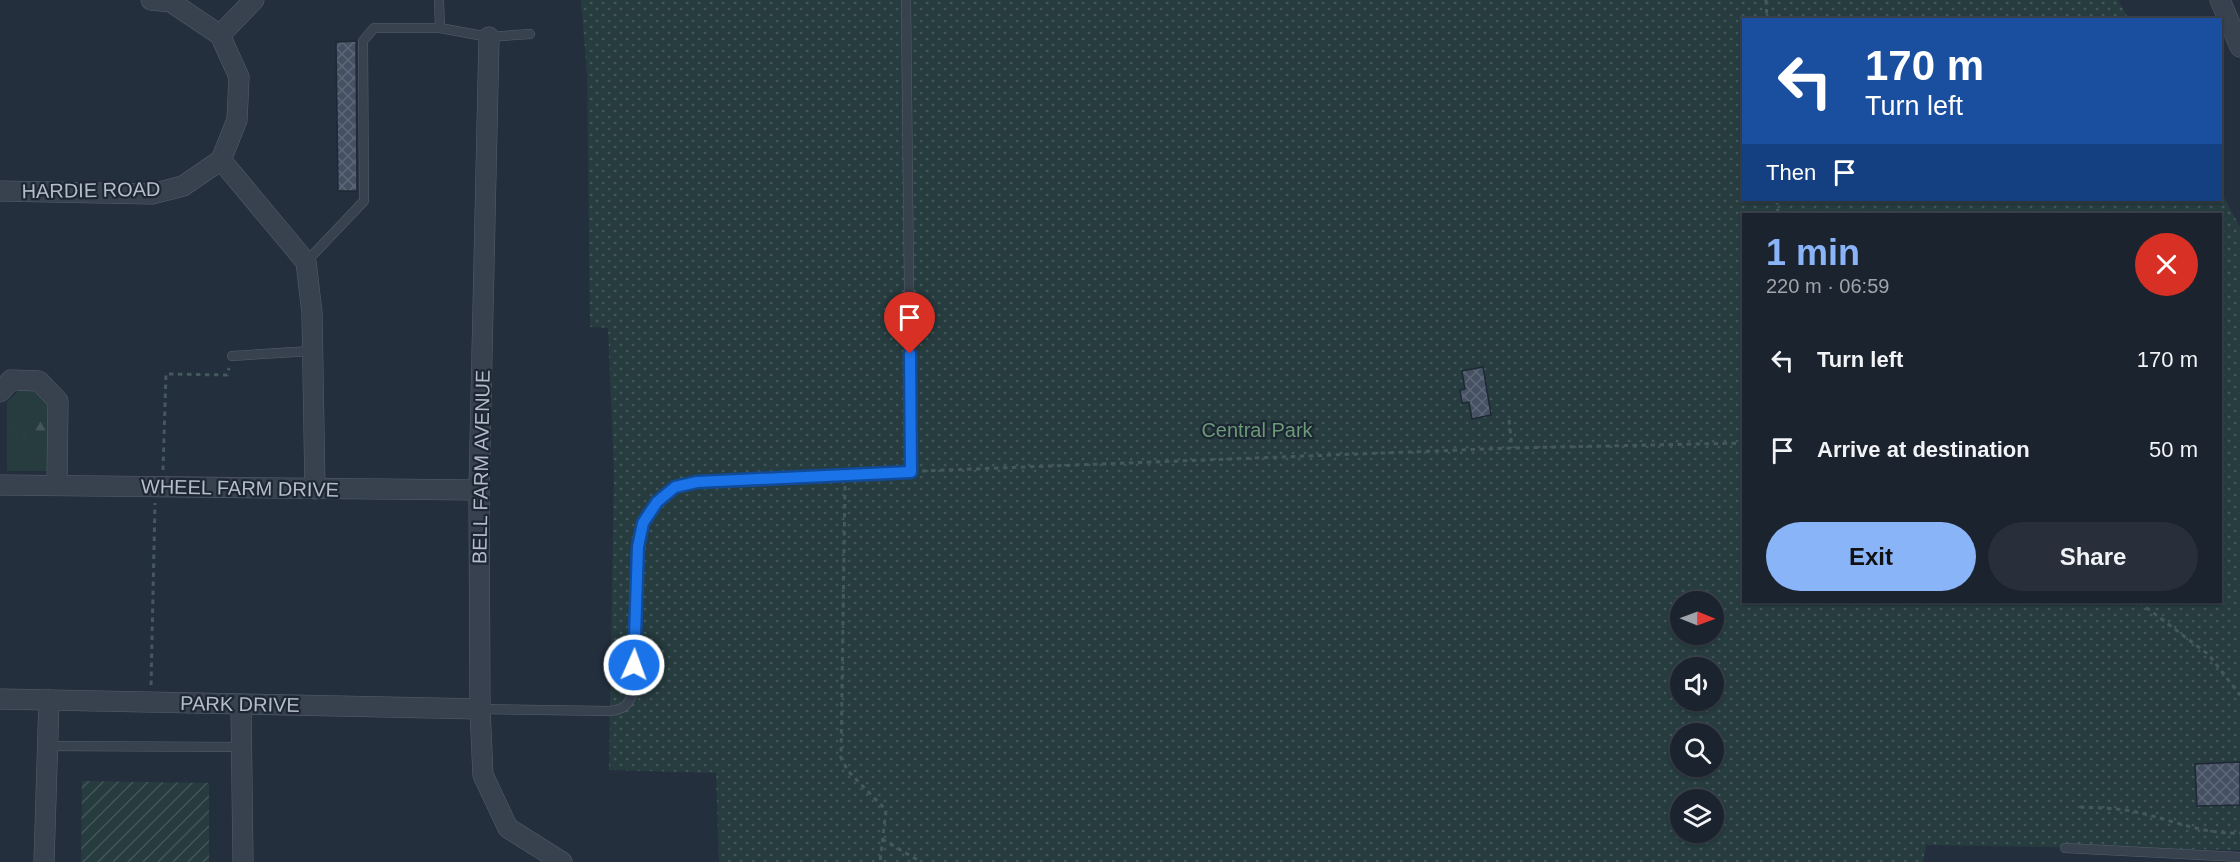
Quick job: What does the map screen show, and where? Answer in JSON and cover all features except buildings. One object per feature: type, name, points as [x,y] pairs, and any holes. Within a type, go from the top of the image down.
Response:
[{"type":"street","points":[[151,0],[171,2],[220,35],[239,77],[237,120],[221,160],[306,262],[312,313],[315,489]]},
{"type":"street","points":[[220,35],[254,0]]},
{"type":"street","points":[[2220,0],[2239,42]]},
{"type":"street","name":"BELL FARM AVENUE","points":[[489,37],[479,490],[480,709],[483,775],[508,828],[540,857],[562,862]]},
{"type":"street","name":"HARDIE ROAD","points":[[0,190],[152,194],[183,186],[221,160]]},
{"type":"street","points":[[0,392],[11,380],[39,381],[58,401],[57,485]]},
{"type":"street","name":"WHEEL FARM DRIVE","points":[[0,485],[479,490]]},
{"type":"street","name":"PARK DRIVE","points":[[0,699],[480,709]]},
{"type":"street","points":[[44,862],[49,700]]},
{"type":"street","points":[[241,704],[243,862]]},
{"type":"lane","points":[[439,0],[440,28]]},
{"type":"lane","points":[[480,709],[609,711],[621,710],[628,705],[634,688],[638,547],[643,523],[657,502],[675,487],[697,482],[911,472],[906,0]]},
{"type":"lane","points":[[306,262],[364,201],[363,41],[374,28],[440,28],[489,37],[530,34]]},
{"type":"lane","points":[[232,356],[311,351]]},
{"type":"lane","points":[[47,746],[242,747]]},
{"type":"lane","points":[[2065,848],[2240,857]]},
{"type":"path","points":[[1766,0],[1767,18]]},
{"type":"path","points":[[151,702],[159,486],[166,374],[227,375],[232,356]]},
{"type":"path","points":[[1509,420],[1512,448]]},
{"type":"path","points":[[911,472],[1512,448],[1742,443]]},
{"type":"path","points":[[846,476],[841,758],[848,771],[886,810],[880,862]]},
{"type":"path","points":[[2140,603],[2209,655],[2240,695]]},
{"type":"path","points":[[2080,807],[2134,812],[2225,834],[2240,832]]},
{"type":"path","points":[[882,839],[921,862]]},
{"type":"green space","name":"Central Park","points":[[581,0],[2118,0],[2128,18],[1742,18],[1742,201],[2222,201],[2222,194],[2240,227],[2240,850],[1926,845],[1923,862],[719,862],[716,773],[609,770],[614,472],[608,328],[590,327],[587,74]]},
{"type":"green space","points":[[40,387],[52,404],[50,471],[7,471],[7,402],[21,388]]},
{"type":"green space","points":[[22,417],[39,418],[49,423],[47,436],[35,439],[16,437],[12,430],[12,423]]},
{"type":"green space","points":[[82,781],[209,783],[209,862],[81,862]]},
{"type":"route","points":[[634,665],[638,547],[643,523],[657,502],[675,487],[697,482],[911,472],[910,354]]}]
